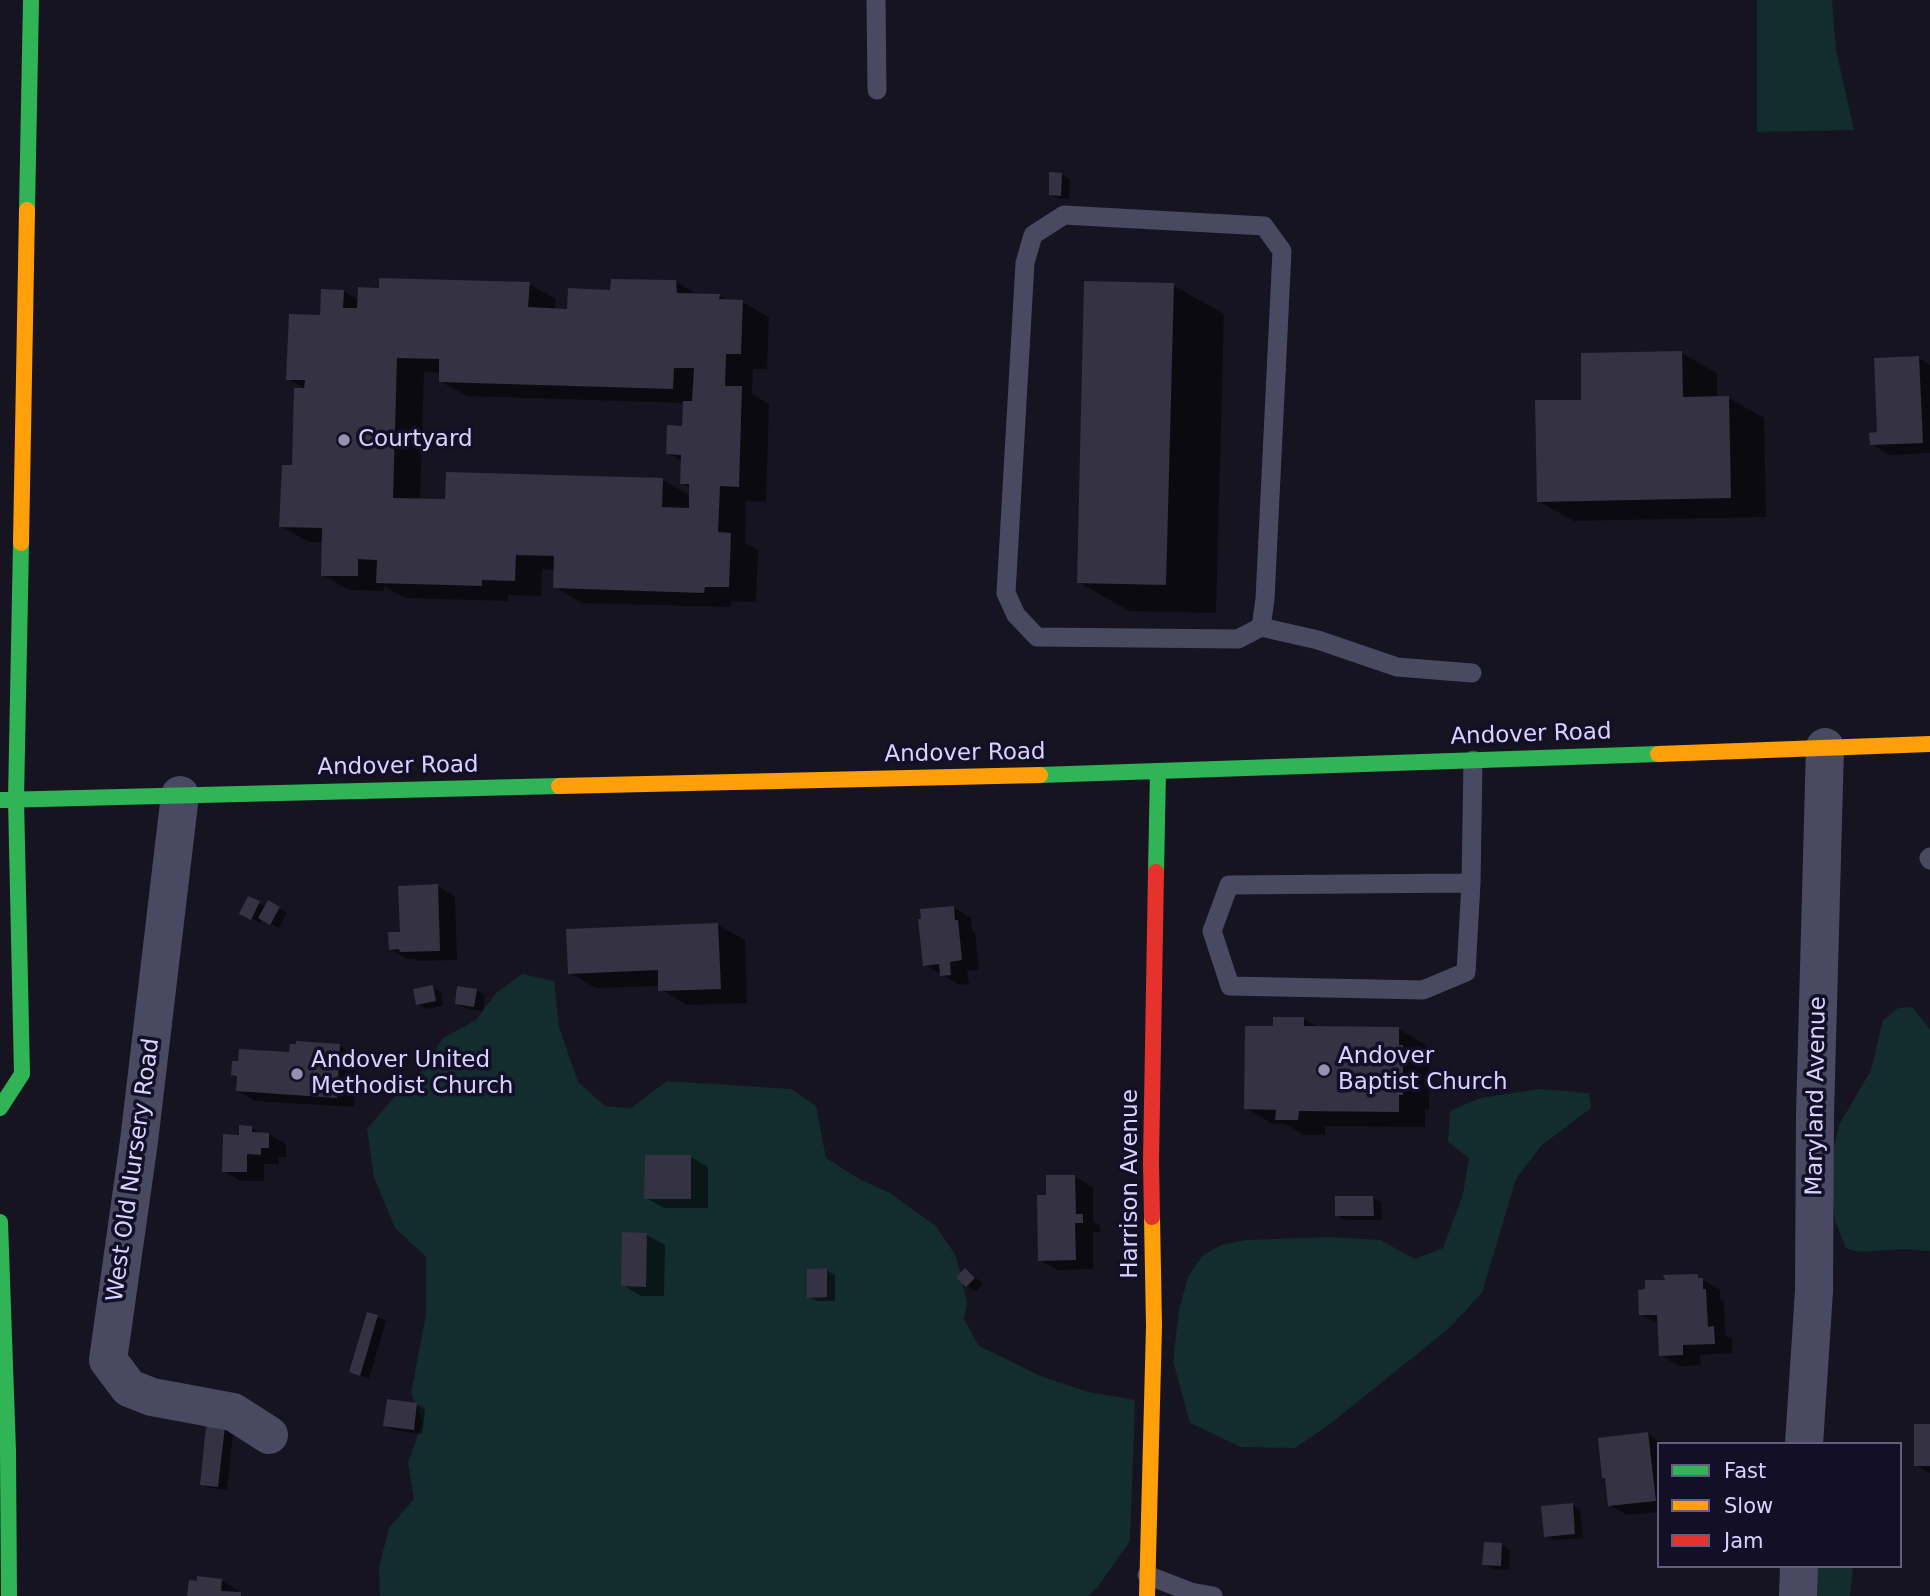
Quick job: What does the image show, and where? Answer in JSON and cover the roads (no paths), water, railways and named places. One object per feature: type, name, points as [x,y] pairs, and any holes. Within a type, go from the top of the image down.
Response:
[{"type":"street","points":[[0,1108],[22,1074],[8,800],[31,0]]},
{"type":"street","name":"Andover Road","points":[[8,800],[1158,772],[1930,744]]},
{"type":"street","name":"Maryland Avenue","points":[[1804,1442],[1814,1291],[1815,1115],[1825,747]]},
{"type":"street","name":"Harrison Avenue","points":[[1147,1596],[1154,1340],[1151,1161],[1158,772]]},
{"type":"street","name":"West Old Nursery Road","points":[[180,795],[139,1141],[108,1360],[129,1388],[152,1397],[233,1412],[269,1435]]},
{"type":"street","points":[[0,1222],[9,1596]]},
{"type":"street","points":[[1798,1596],[1799,1568]]},
{"type":"lane","points":[[876,0],[877,90]]},
{"type":"lane","points":[[1261,627],[1265,599],[1282,251],[1264,226],[1064,215],[1033,235],[1025,263],[1006,593],[1016,615],[1037,637],[1238,639],[1261,627],[1318,640],[1397,667],[1472,673]]},
{"type":"lane","points":[[1471,883],[1229,885],[1212,930],[1230,986],[1423,990],[1466,972],[1471,883],[1473,760]]},
{"type":"lane","points":[[1147,1575],[1191,1592],[1213,1596]]},
{"type":"place","name":"Courtyard","points":[[344,440]]},
{"type":"place","name":"Andover Baptist Church","points":[[1324,1070]]},
{"type":"place","name":"Andover United Methodist Church","points":[[297,1074]]}]
